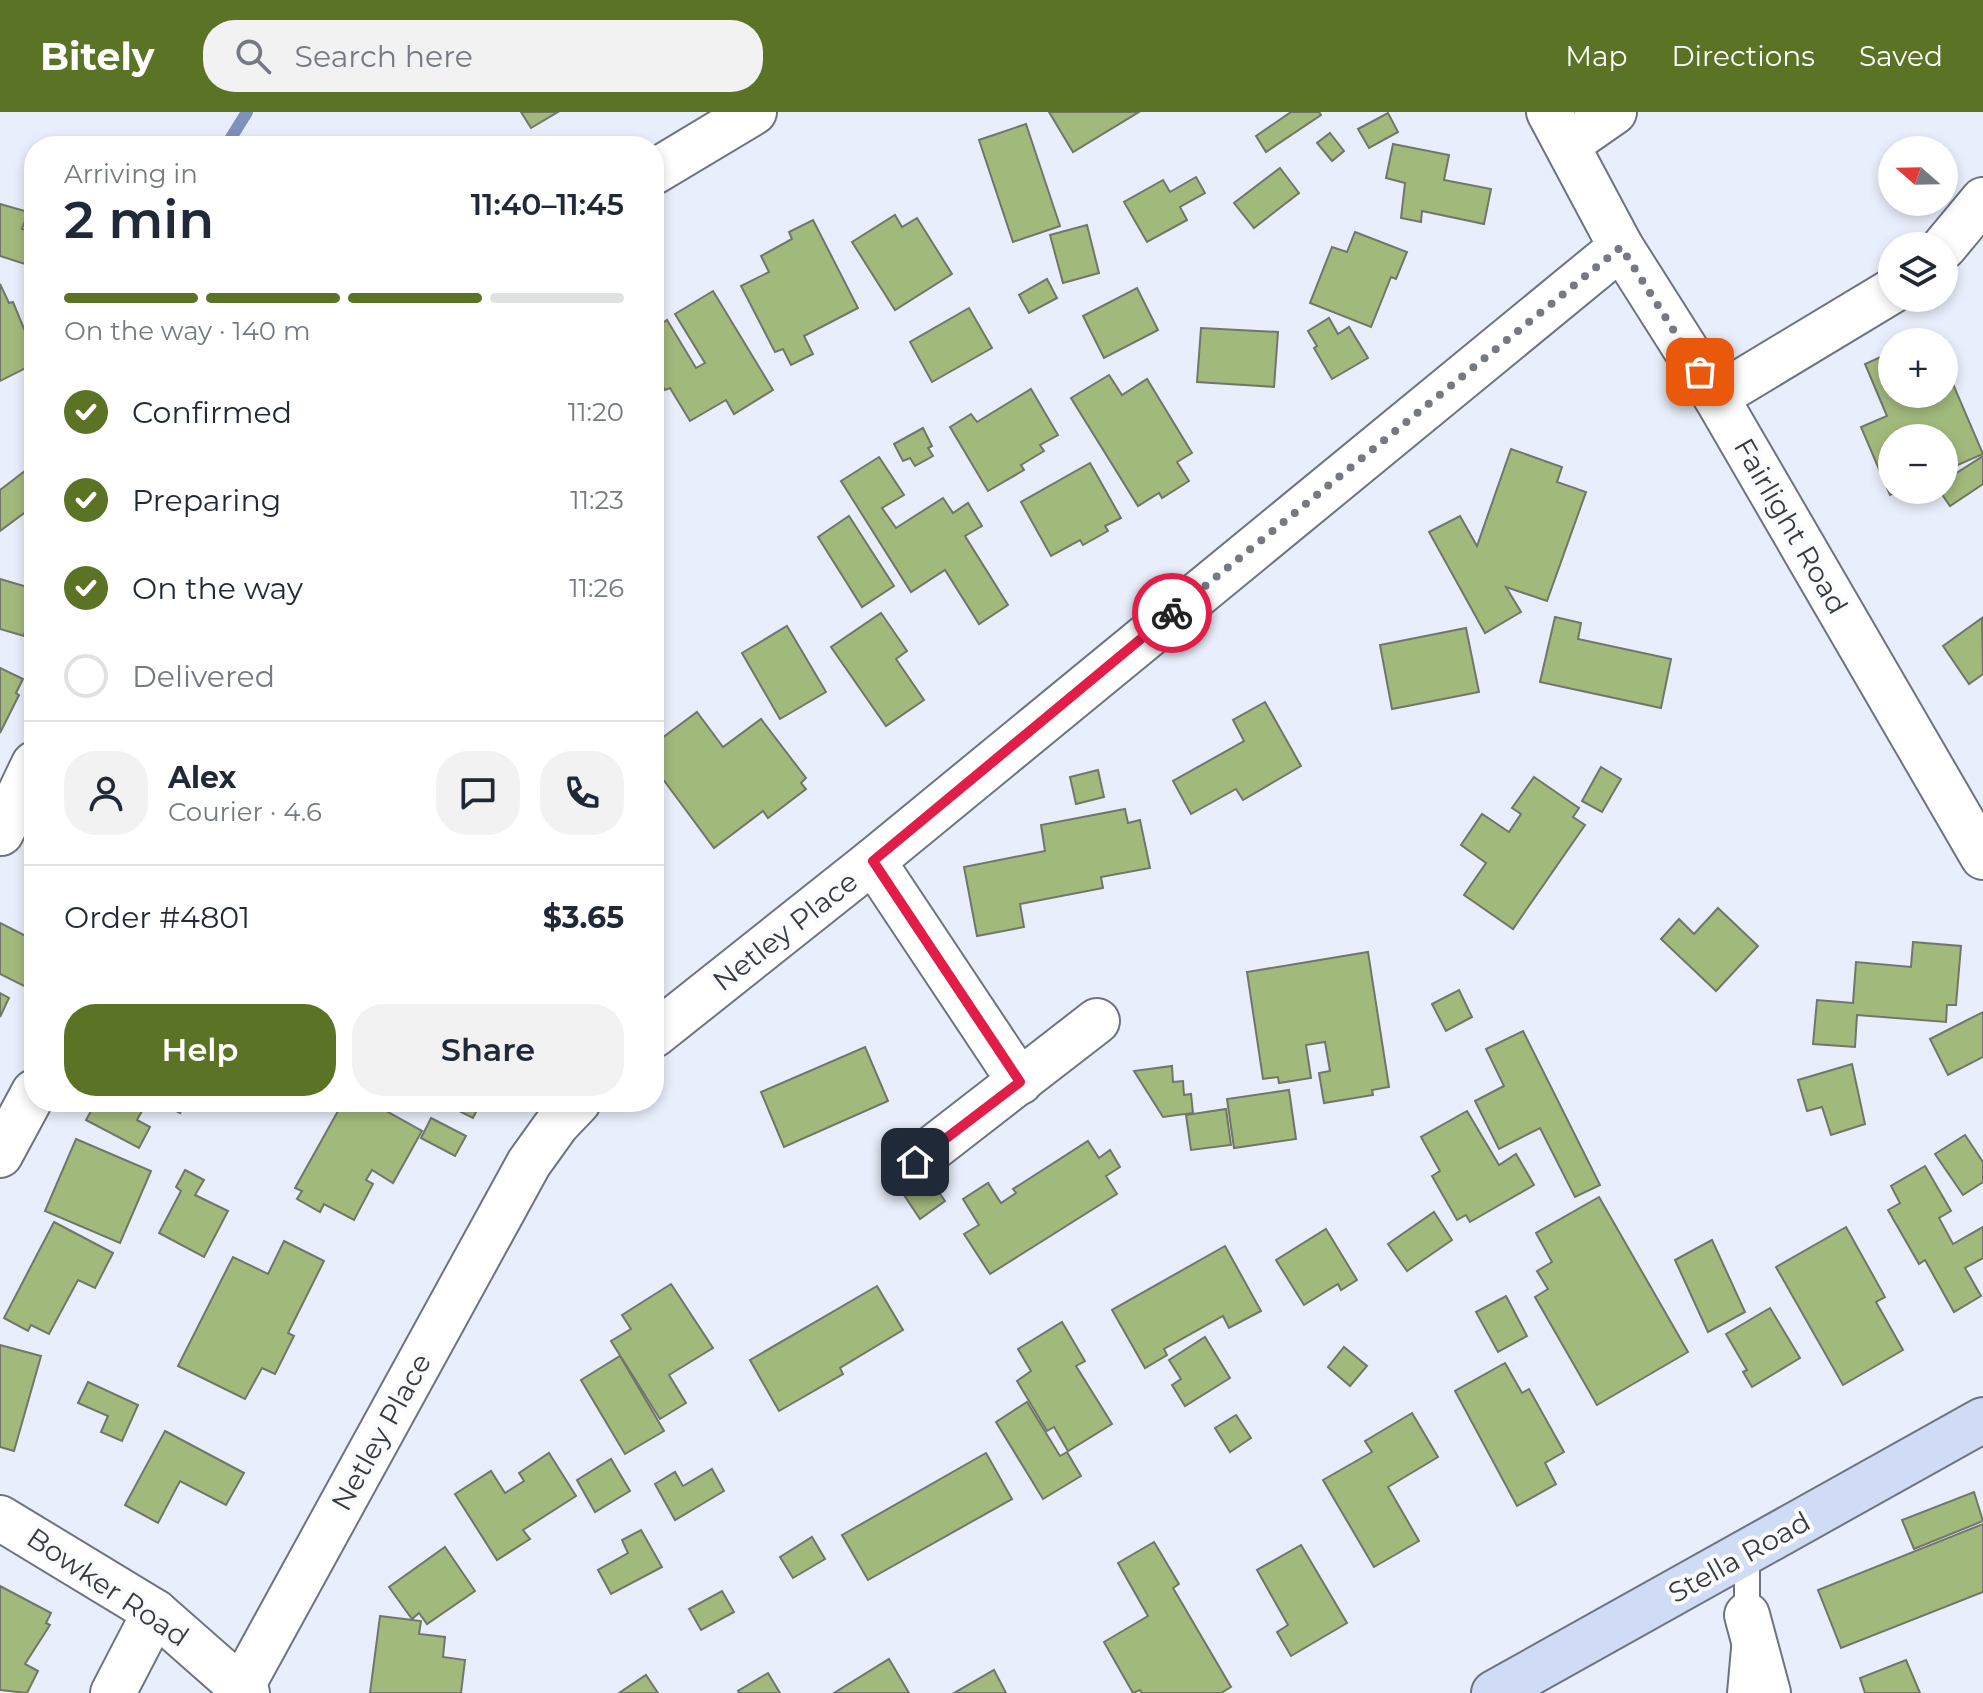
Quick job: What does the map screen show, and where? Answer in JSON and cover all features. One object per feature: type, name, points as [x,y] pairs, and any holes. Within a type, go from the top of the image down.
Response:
[{"type":"main road","name":"Stella Road","points":[[1494,1693],[1983,1420]]},
{"type":"street","points":[[664,166],[754,112]]},
{"type":"street","points":[[1558,128],[1614,112]]},
{"type":"street","name":"Fairlight Road","points":[[1558,128],[1621,247],[1716,397],[1983,857]]},
{"type":"street","points":[[1956,232],[1983,200]]},
{"type":"street","name":"Netley Place","points":[[664,1027],[873,861],[1621,247]]},
{"type":"street","points":[[1716,397],[1878,299]]},
{"type":"street","points":[[12,840],[24,799]]},
{"type":"street","points":[[873,861],[1020,1082]]},
{"type":"street","points":[[915,1162],[1097,1021]]},
{"type":"street","points":[[0,1155],[24,1111]]},
{"type":"street","name":"Netley Place","points":[[244,1690],[529,1163],[568,1112]]},
{"type":"street","name":"Bowker Road","points":[[0,1518],[155,1612],[244,1690]]},
{"type":"street","points":[[113,1693],[155,1612]]},
{"type":"street","points":[[1747,1615],[1768,1693]]},
{"type":"lane","points":[[1740,1693],[1747,1615],[1747,1554]]},
{"type":"building","points":[[521,112],[558,112],[531,128]]},
{"type":"building","points":[[1049,112],[1139,112],[1073,152]]},
{"type":"building","points":[[1291,112],[1319,112],[1321,115],[1266,152],[1256,136]]},
{"type":"building","points":[[1388,113],[1398,132],[1369,148],[1358,129]]},
{"type":"building","points":[[1026,124],[1060,226],[1013,242],[979,140]]},
{"type":"building","points":[[1330,133],[1344,151],[1332,161],[1317,143]]},
{"type":"building","points":[[1393,144],[1449,155],[1444,180],[1491,189],[1484,224],[1422,211],[1421,222],[1401,218],[1405,183],[1386,178]]},
{"type":"building","points":[[1280,168],[1299,193],[1254,228],[1234,203]]},
{"type":"building","points":[[1196,177],[1205,193],[1180,207],[1187,220],[1147,242],[1124,202],[1163,180],[1170,192]]},
{"type":"building","points":[[0,204],[24,211],[24,264],[0,256]]},
{"type":"building","points":[[895,215],[902,227],[917,218],[952,274],[895,310],[852,242]]},
{"type":"building","points":[[813,220],[858,308],[804,336],[813,354],[791,365],[783,349],[775,352],[741,286],[769,272],[761,256],[792,239],[789,232]]},
{"type":"building","points":[[1087,225],[1099,273],[1063,283],[1050,235]]},
{"type":"building","points":[[1355,232],[1407,252],[1396,279],[1391,277],[1371,327],[1310,303],[1332,247],[1347,252]]},
{"type":"building","points":[[1047,279],[1057,298],[1029,313],[1019,295]]},
{"type":"building","points":[[0,284],[9,303],[13,302],[24,329],[24,369],[0,381]]},
{"type":"building","points":[[1137,288],[1158,330],[1104,358],[1083,316]]},
{"type":"building","points":[[713,291],[773,390],[734,414],[726,400],[690,421],[670,388],[664,388],[664,322],[667,320],[696,368],[705,363],[675,314]]},
{"type":"building","points":[[969,308],[992,348],[932,382],[910,342]]},
{"type":"building","points":[[1329,318],[1338,334],[1349,327],[1368,358],[1332,379],[1308,331]]},
{"type":"building","points":[[1201,328],[1278,332],[1274,387],[1197,382]]},
{"type":"building","points":[[1878,358],[1878,395],[1865,364]]},
{"type":"building","points":[[1109,375],[1122,395],[1147,379],[1192,453],[1177,462],[1189,481],[1162,498],[1159,493],[1138,506],[1071,398]]},
{"type":"building","points":[[1031,389],[1058,435],[1040,445],[1044,451],[1021,465],[1024,470],[988,491],[950,427],[971,414],[977,422]]},
{"type":"building","points":[[1958,396],[1983,454],[1958,465],[1958,424],[1878,424],[1878,467],[1861,427],[1887,416],[1884,408],[1958,408]]},
{"type":"building","points":[[923,428],[932,446],[928,448],[933,456],[915,466],[910,458],[903,461],[894,444]]},
{"type":"building","points":[[1511,449],[1562,467],[1557,482],[1586,492],[1547,601],[1506,587],[1521,612],[1485,633],[1429,532],[1460,516],[1477,546]]},
{"type":"building","points":[[1983,456],[1983,484],[1958,501],[1958,472]]},
{"type":"building","points":[[879,457],[904,495],[882,508],[896,528],[943,498],[953,513],[968,503],[982,526],[965,536],[1008,605],[979,624],[945,570],[911,592],[841,481]]},
{"type":"building","points":[[1090,463],[1121,518],[1105,526],[1108,531],[1083,545],[1080,540],[1051,556],[1021,502]]},
{"type":"building","points":[[24,472],[24,513],[0,531],[0,490]]},
{"type":"building","points":[[849,516],[894,586],[862,607],[818,537]]},
{"type":"building","points":[[0,579],[24,586],[24,636],[0,629]]},
{"type":"building","points":[[881,613],[907,651],[896,659],[924,700],[886,726],[831,647]]},
{"type":"building","points":[[1555,617],[1581,623],[1578,639],[1671,659],[1661,708],[1540,682]]},
{"type":"building","points":[[1982,618],[1983,674],[1969,684],[1943,646]]},
{"type":"building","points":[[787,626],[826,692],[780,719],[742,653]]},
{"type":"building","points":[[1466,628],[1479,692],[1392,709],[1380,645]]},
{"type":"building","points":[[0,668],[23,679],[16,693],[19,695],[0,733]]},
{"type":"building","points":[[1265,702],[1301,766],[1243,800],[1236,789],[1191,814],[1173,781],[1244,741],[1233,720]]},
{"type":"building","points":[[697,712],[723,747],[761,719],[806,778],[801,783],[806,789],[768,818],[763,811],[714,848],[664,780],[664,737]]},
{"type":"building","points":[[1601,767],[1621,779],[1602,812],[1582,801]]},
{"type":"building","points":[[1098,770],[1104,797],[1076,804],[1070,777]]},
{"type":"building","points":[[1534,777],[1579,808],[1573,817],[1585,825],[1513,929],[1464,895],[1486,863],[1461,845],[1482,814],[1509,832],[1521,814],[1512,808]]},
{"type":"building","points":[[1125,809],[1128,823],[1140,820],[1150,868],[1101,877],[1103,888],[1020,904],[1024,927],[977,936],[964,867],[1045,851],[1041,825]]},
{"type":"building","points":[[1718,908],[1758,946],[1716,991],[1661,939],[1679,919],[1694,934]]},
{"type":"building","points":[[0,923],[24,935],[24,986],[0,974]]},
{"type":"building","points":[[1913,942],[1961,946],[1956,1005],[1947,1005],[1946,1022],[1857,1015],[1855,1047],[1813,1044],[1817,1000],[1853,1003],[1856,962],[1911,967]]},
{"type":"building","points":[[1368,952],[1389,1087],[1372,1090],[1373,1095],[1324,1103],[1319,1073],[1330,1071],[1325,1042],[1306,1045],[1311,1078],[1279,1083],[1278,1077],[1263,1079],[1247,972]]},
{"type":"building","points":[[1459,990],[1472,1017],[1446,1031],[1432,1004]]},
{"type":"building","points":[[0,993],[9,998],[0,1017]]},
{"type":"building","points":[[1983,1012],[1983,1057],[1948,1075],[1930,1039]]},
{"type":"building","points":[[1523,1031],[1600,1185],[1575,1197],[1540,1128],[1499,1149],[1475,1101],[1504,1086],[1486,1049]]},
{"type":"building","points":[[865,1047],[888,1101],[784,1147],[761,1092]]},
{"type":"building","points":[[1852,1064],[1865,1124],[1831,1135],[1822,1107],[1807,1111],[1798,1080]]},
{"type":"building","points":[[1172,1066],[1173,1082],[1183,1081],[1184,1095],[1191,1094],[1193,1113],[1163,1117],[1134,1071]]},
{"type":"building","points":[[1289,1090],[1296,1139],[1234,1148],[1227,1099]]},
{"type":"building","points":[[1226,1109],[1231,1145],[1191,1150],[1186,1115]]},
{"type":"building","points":[[1467,1111],[1499,1165],[1516,1154],[1534,1185],[1470,1222],[1466,1215],[1457,1220],[1432,1176],[1440,1171],[1421,1137]]},
{"type":"building","points":[[90,1112],[141,1112],[137,1120],[150,1127],[139,1148],[86,1120]]},
{"type":"building","points":[[337,1112],[388,1112],[422,1131],[393,1183],[372,1170],[366,1180],[373,1184],[354,1220],[324,1204],[320,1212],[297,1199],[302,1191],[295,1188]]},
{"type":"building","points":[[461,1112],[476,1112],[473,1118]]},
{"type":"building","points":[[431,1118],[466,1136],[455,1156],[421,1138]]},
{"type":"building","points":[[1965,1135],[1983,1162],[1983,1182],[1963,1195],[1935,1154]]},
{"type":"building","points":[[76,1139],[151,1171],[120,1243],[45,1211]]},
{"type":"building","points":[[1088,1141],[1099,1158],[1110,1150],[1120,1167],[1106,1176],[1117,1194],[990,1274],[964,1234],[979,1225],[963,1199],[988,1183],[1001,1203],[1016,1193],[1013,1189]]},
{"type":"building","points":[[1925,1166],[1951,1211],[1939,1218],[1953,1244],[1983,1227],[1983,1258],[1965,1268],[1981,1296],[1954,1312],[1925,1260],[1919,1264],[1888,1210],[1900,1203],[1891,1186]]},
{"type":"building","points":[[185,1170],[204,1180],[195,1195],[228,1211],[204,1257],[159,1233],[181,1191],[176,1187]]},
{"type":"building","points":[[929,1178],[945,1201],[920,1219],[904,1195]]},
{"type":"building","points":[[1599,1197],[1688,1352],[1597,1405],[1535,1297],[1548,1289],[1537,1271],[1552,1262],[1536,1233]]},
{"type":"building","points":[[1434,1212],[1452,1240],[1407,1271],[1388,1244]]},
{"type":"building","points":[[54,1222],[113,1253],[95,1288],[78,1280],[49,1334],[31,1325],[28,1331],[4,1318]]},
{"type":"building","points":[[1846,1227],[1885,1297],[1876,1302],[1903,1350],[1843,1385],[1776,1267]]},
{"type":"building","points":[[1326,1229],[1357,1280],[1341,1290],[1338,1284],[1304,1305],[1276,1260]]},
{"type":"building","points":[[1712,1240],[1745,1312],[1708,1332],[1675,1260]]},
{"type":"building","points":[[284,1241],[324,1261],[288,1333],[294,1336],[275,1374],[262,1368],[245,1399],[178,1366],[233,1257],[268,1274]]},
{"type":"building","points":[[1225,1246],[1261,1311],[1229,1328],[1223,1316],[1164,1349],[1167,1355],[1145,1368],[1112,1310]]},
{"type":"building","points":[[671,1284],[713,1348],[669,1375],[686,1403],[660,1419],[611,1341],[631,1329],[622,1315]]},
{"type":"building","points":[[877,1286],[903,1330],[840,1368],[843,1374],[779,1411],[750,1360]]},
{"type":"building","points":[[1506,1296],[1527,1336],[1498,1352],[1476,1312]]},
{"type":"building","points":[[1770,1308],[1800,1358],[1752,1387],[1743,1372],[1747,1370],[1726,1334]]},
{"type":"building","points":[[1062,1322],[1085,1361],[1076,1366],[1112,1424],[1068,1451],[1054,1427],[1047,1431],[1017,1381],[1031,1371],[1018,1349]]},
{"type":"building","points":[[1205,1337],[1230,1378],[1185,1406],[1172,1385],[1181,1379],[1169,1360]]},
{"type":"building","points":[[0,1345],[41,1356],[14,1451],[0,1447]]},
{"type":"building","points":[[1344,1347],[1367,1366],[1350,1386],[1328,1367]]},
{"type":"building","points":[[620,1356],[664,1431],[625,1454],[581,1380]]},
{"type":"building","points":[[1505,1363],[1522,1393],[1529,1389],[1564,1452],[1545,1463],[1556,1484],[1517,1506],[1455,1391]]},
{"type":"building","points":[[88,1382],[138,1405],[122,1441],[101,1432],[108,1416],[78,1403]]},
{"type":"building","points":[[1027,1402],[1060,1456],[1067,1452],[1081,1476],[1043,1499],[996,1422]]},
{"type":"building","points":[[1412,1413],[1438,1457],[1388,1487],[1419,1541],[1374,1567],[1323,1480],[1372,1452],[1365,1441]]},
{"type":"building","points":[[1236,1415],[1251,1438],[1230,1452],[1215,1428]]},
{"type":"building","points":[[165,1431],[244,1473],[226,1505],[180,1481],[158,1523],[125,1505]]},
{"type":"building","points":[[549,1453],[576,1496],[523,1530],[530,1539],[497,1560],[455,1494],[491,1471],[505,1493],[524,1481],[519,1473]]},
{"type":"building","points":[[986,1453],[1012,1499],[868,1580],[842,1535]]},
{"type":"building","points":[[611,1459],[630,1491],[595,1512],[577,1480]]},
{"type":"building","points":[[712,1469],[724,1491],[675,1520],[655,1484],[675,1472],[683,1486]]},
{"type":"building","points":[[1974,1492],[1983,1521],[1914,1549],[1902,1520]]},
{"type":"building","points":[[1983,1524],[1983,1592],[1841,1648],[1818,1590]]},
{"type":"building","points":[[641,1530],[662,1567],[611,1594],[598,1570],[628,1553],[622,1540]]},
{"type":"building","points":[[812,1537],[825,1559],[793,1578],[780,1557]]},
{"type":"building","points":[[1154,1542],[1179,1584],[1173,1588],[1231,1687],[1221,1693],[1142,1693],[1140,1690],[1133,1693],[1104,1642],[1148,1616],[1118,1563]]},
{"type":"building","points":[[1301,1545],[1347,1623],[1291,1656],[1277,1632],[1288,1625],[1257,1570]]},
{"type":"building","points":[[445,1547],[475,1591],[427,1624],[419,1613],[412,1619],[389,1587]]},
{"type":"building","points":[[0,1586],[51,1613],[46,1623],[50,1625],[25,1664],[38,1671],[27,1693],[0,1690]]},
{"type":"building","points":[[722,1591],[734,1612],[701,1630],[689,1609]]},
{"type":"building","points":[[380,1616],[421,1621],[419,1634],[445,1637],[443,1657],[465,1660],[461,1693],[370,1693]]},
{"type":"building","points":[[889,1659],[909,1693],[834,1693]]},
{"type":"building","points":[[1906,1660],[1920,1693],[1865,1693],[1860,1678]]},
{"type":"building","points":[[994,1670],[1006,1693],[954,1693]]},
{"type":"building","points":[[768,1673],[780,1693],[739,1693],[738,1691]]},
{"type":"building","points":[[646,1675],[658,1693],[619,1693]]},
{"type":"waterway","points":[[232,136],[247,112]]},
{"type":"way so far","points":[[1172,613],[1621,247],[1700,372]]},
{"type":"route","points":[[915,1162],[1020,1082],[873,861],[1172,613]]}]
